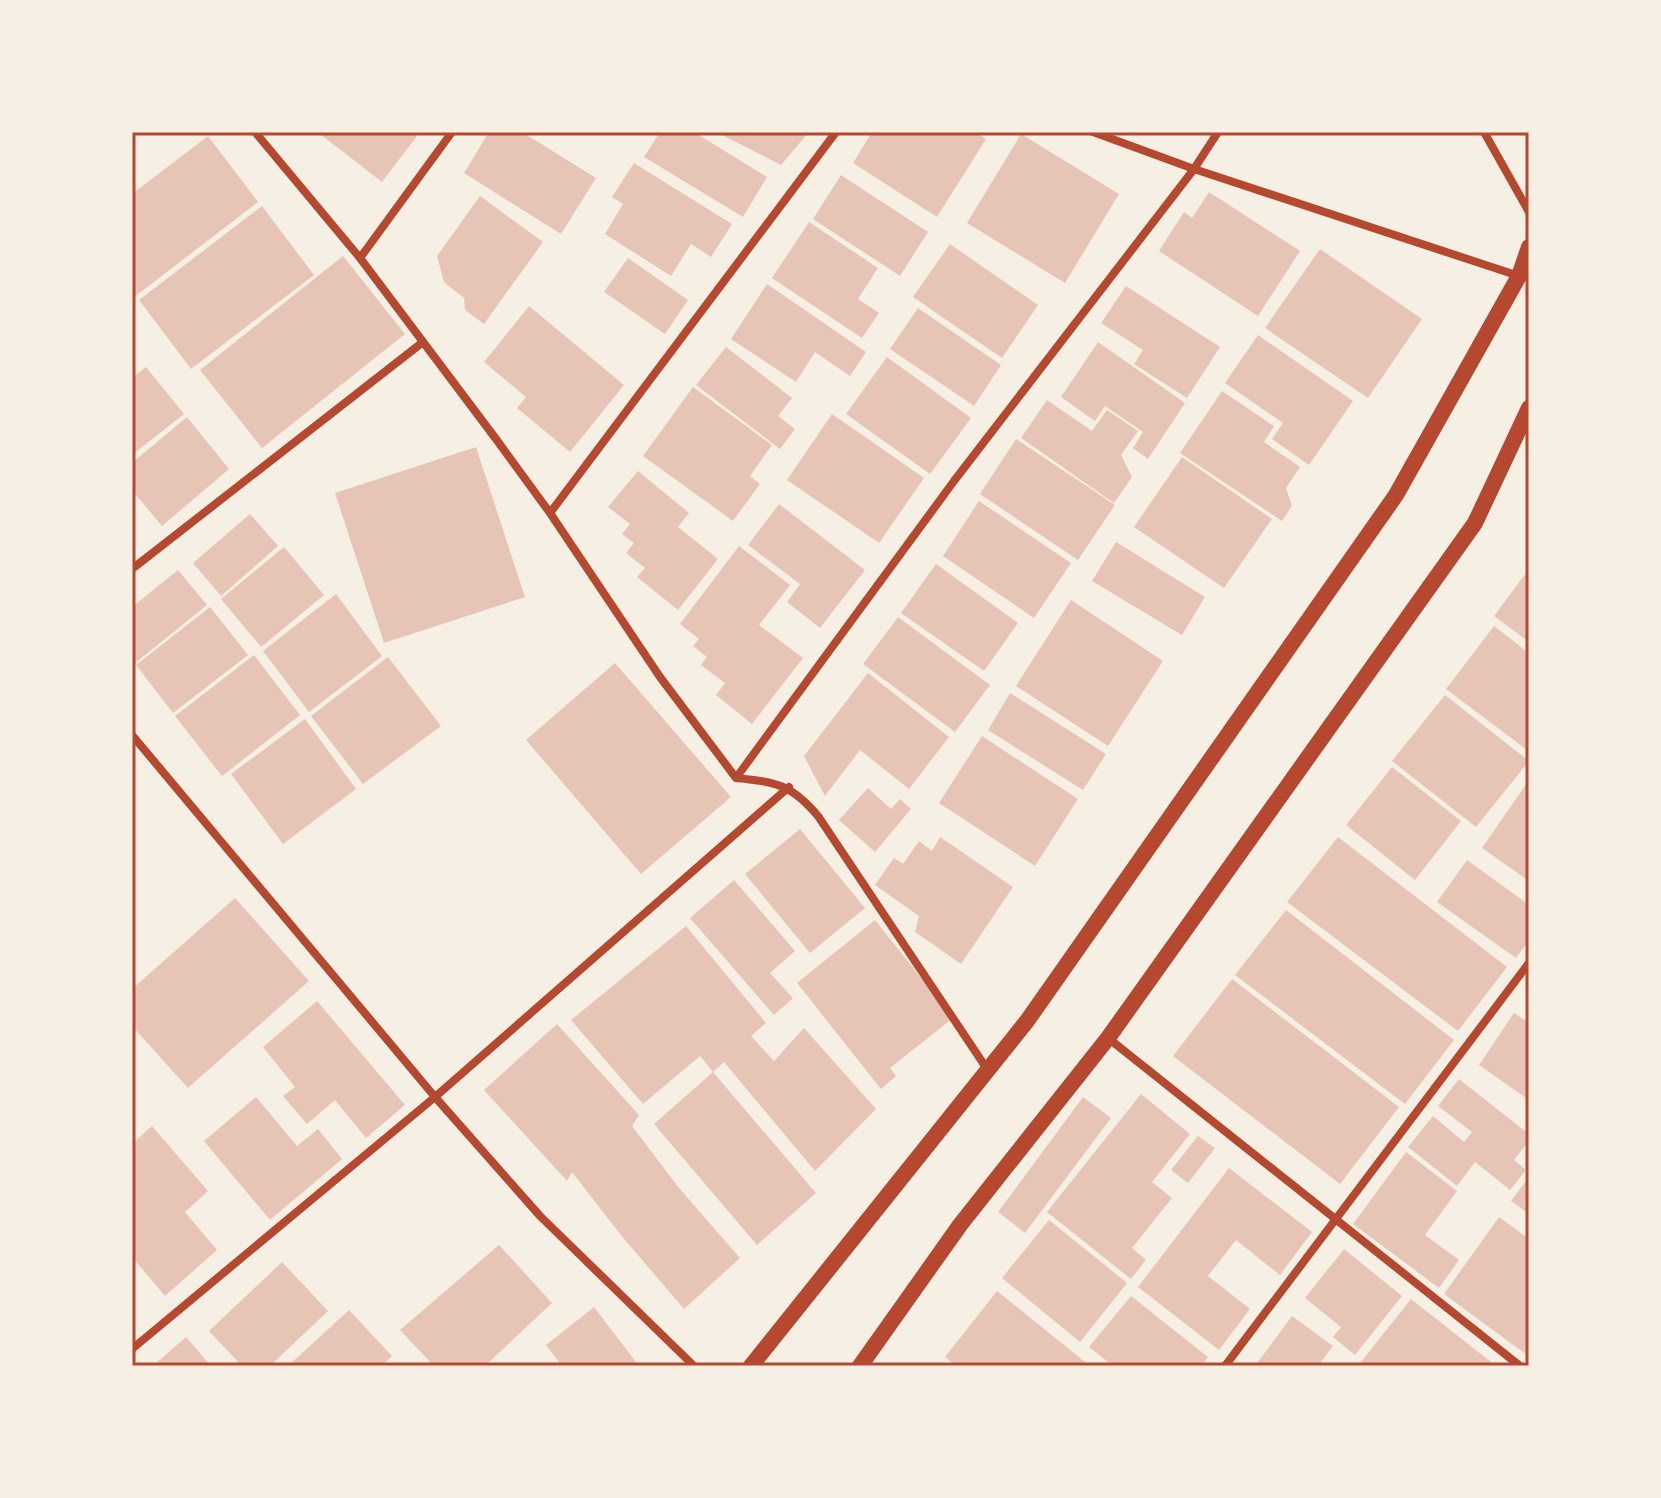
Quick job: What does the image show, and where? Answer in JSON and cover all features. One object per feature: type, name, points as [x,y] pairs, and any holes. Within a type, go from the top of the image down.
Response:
[{"type":"main road","points":[[751,1366],[1027,1021],[1396,495],[1519,276],[1529,247]]},
{"type":"main road","points":[[860,1366],[960,1225],[1108,1038],[1475,523],[1529,408]]},
{"type":"street","points":[[255,132],[360,258],[423,342],[550,513],[660,677],[736,778],[789,787],[818,816],[987,1069]]},
{"type":"street","points":[[360,258],[452,132]]},
{"type":"street","points":[[550,513],[836,132]]},
{"type":"street","points":[[1093,132],[1194,169],[1519,276]]},
{"type":"street","points":[[736,778],[954,481],[1194,169],[1218,132]]},
{"type":"street","points":[[1484,132],[1529,212]]},
{"type":"street","points":[[132,569],[423,342]]},
{"type":"street","points":[[132,735],[435,1097],[540,1216],[694,1366]]},
{"type":"street","points":[[132,1349],[435,1097],[789,787]]},
{"type":"street","points":[[1225,1366],[1529,963]]},
{"type":"street","points":[[1108,1038],[1520,1366]]},
{"type":"building","points":[[420,132],[382,182],[320,134]]},
{"type":"building","points":[[489,132],[522,132],[596,178],[561,234],[464,173]]},
{"type":"building","points":[[660,132],[694,132],[767,177],[743,217],[644,157]]},
{"type":"building","points":[[716,132],[809,132],[781,165]]},
{"type":"building","points":[[872,132],[975,132],[986,139],[937,217],[853,163]]},
{"type":"building","points":[[1021,134],[1119,194],[1065,283],[967,223]]},
{"type":"building","points":[[208,136],[258,202],[133,298],[132,194]]},
{"type":"building","points":[[634,163],[732,224],[711,257],[691,244],[671,276],[605,234],[623,204],[612,197]]},
{"type":"building","points":[[841,175],[928,232],[900,276],[813,219]]},
{"type":"building","points":[[1209,192],[1300,251],[1258,316],[1159,251],[1184,212],[1192,218]]},
{"type":"building","points":[[480,196],[543,242],[484,324],[465,310],[464,298],[444,282],[437,256]]},
{"type":"building","points":[[262,206],[314,275],[191,369],[139,300]]},
{"type":"building","points":[[809,222],[878,268],[858,299],[879,313],[862,338],[772,278]]},
{"type":"building","points":[[950,244],[1038,305],[1002,358],[913,297]]},
{"type":"building","points":[[1320,249],[1422,319],[1368,398],[1265,328]]},
{"type":"building","points":[[343,256],[405,334],[262,448],[200,370]]},
{"type":"building","points":[[628,258],[688,300],[665,334],[604,292]]},
{"type":"building","points":[[767,284],[866,352],[850,376],[815,352],[796,382],[731,339]]},
{"type":"building","points":[[1126,286],[1220,347],[1187,398],[1134,364],[1143,350],[1101,323]]},
{"type":"building","points":[[529,306],[624,385],[570,452],[517,408],[526,397],[484,362]]},
{"type":"building","points":[[918,308],[1001,365],[974,406],[890,349]]},
{"type":"building","points":[[1258,335],[1353,401],[1309,465],[1272,439],[1283,423],[1225,383]]},
{"type":"building","points":[[1098,342],[1185,403],[1148,459],[1133,448],[1143,432],[1105,406],[1095,421],[1061,397]]},
{"type":"building","points":[[726,347],[792,398],[778,416],[795,429],[780,449],[696,385]]},
{"type":"building","points":[[887,357],[971,418],[930,474],[846,414]]},
{"type":"building","points":[[146,367],[184,414],[132,455],[132,378]]},
{"type":"building","points":[[693,387],[772,445],[750,476],[760,484],[733,521],[643,456]]},
{"type":"building","points":[[1222,391],[1274,426],[1264,442],[1300,467],[1286,488],[1292,506],[1282,521],[1180,453]]},
{"type":"building","points":[[1047,400],[1092,431],[1107,410],[1138,431],[1121,455],[1132,477],[1114,503],[1021,438]]},
{"type":"building","points":[[832,414],[924,478],[879,543],[787,480]]},
{"type":"building","points":[[187,417],[229,469],[162,526],[132,490],[132,463]]},
{"type":"building","points":[[1016,439],[1115,505],[1078,560],[980,494]]},
{"type":"building","points":[[476,447],[525,597],[384,643],[335,493]]},
{"type":"building","points":[[1182,457],[1272,519],[1224,588],[1134,527]]},
{"type":"building","points":[[638,471],[689,513],[678,527],[718,559],[678,610],[637,577],[645,568],[626,553],[634,543],[622,534],[630,524],[608,507]]},
{"type":"building","points":[[979,501],[1071,563],[1034,618],[943,556]]},
{"type":"building","points":[[779,504],[865,570],[820,628],[787,602],[800,584],[748,545]]},
{"type":"building","points":[[250,514],[278,546],[221,596],[193,563]]},
{"type":"building","points":[[1116,542],[1205,597],[1182,635],[1092,581]]},
{"type":"building","points":[[739,546],[790,585],[759,625],[803,658],[752,724],[716,695],[725,683],[701,665],[707,657],[693,646],[699,639],[680,624]]},
{"type":"building","points":[[284,547],[324,595],[261,647],[221,599]]},
{"type":"building","points":[[936,564],[1018,623],[984,671],[901,613]]},
{"type":"building","points":[[1529,569],[1529,642],[1494,616]]},
{"type":"building","points":[[178,570],[207,605],[134,664],[132,607]]},
{"type":"building","points":[[336,594],[382,656],[309,712],[263,651]]},
{"type":"building","points":[[1071,600],[1163,661],[1108,746],[1016,686]]},
{"type":"building","points":[[210,607],[248,655],[173,713],[136,665]]},
{"type":"building","points":[[898,617],[990,685],[955,732],[863,664]]},
{"type":"building","points":[[1494,626],[1529,653],[1527,750],[1446,689]]},
{"type":"building","points":[[254,655],[300,715],[222,776],[175,716]]},
{"type":"building","points":[[388,657],[441,726],[363,784],[311,716]]},
{"type":"building","points":[[615,663],[731,797],[641,874],[526,740]]},
{"type":"building","points":[[868,673],[949,737],[909,789],[860,750],[825,796],[804,756]]},
{"type":"building","points":[[1010,693],[1106,754],[1083,790],[988,730]]},
{"type":"building","points":[[1445,695],[1529,761],[1476,827],[1392,761]]},
{"type":"building","points":[[305,719],[356,789],[283,844],[231,774]]},
{"type":"building","points":[[982,736],[1078,799],[1035,866],[939,803]]},
{"type":"building","points":[[1392,767],[1461,821],[1415,880],[1346,825]]},
{"type":"building","points":[[1529,780],[1529,881],[1482,848]]},
{"type":"building","points":[[868,788],[891,809],[900,799],[911,809],[875,852],[839,820]]},
{"type":"building","points":[[800,829],[865,908],[810,953],[745,874]]},
{"type":"building","points":[[940,837],[1013,887],[961,964],[915,932],[919,916],[875,885],[894,858],[903,864],[919,841],[932,851]]},
{"type":"building","points":[[1338,837],[1507,967],[1458,1031],[1287,902]]},
{"type":"building","points":[[1467,860],[1529,905],[1529,940],[1516,958],[1437,902]]},
{"type":"building","points":[[734,880],[795,951],[770,973],[793,998],[774,1015],[690,918]]},
{"type":"building","points":[[235,898],[309,981],[188,1088],[132,1026],[132,989]]},
{"type":"building","points":[[1286,910],[1454,1040],[1405,1104],[1235,975]]},
{"type":"building","points":[[875,920],[953,1018],[890,1068],[896,1076],[881,1089],[797,983]]},
{"type":"building","points":[[686,926],[766,1023],[751,1036],[774,1061],[804,1028],[876,1109],[815,1171],[724,1062],[713,1072],[700,1056],[643,1104],[571,1020]]},
{"type":"building","points":[[1232,979],[1399,1107],[1340,1184],[1173,1056]]},
{"type":"building","points":[[317,1001],[405,1105],[366,1138],[335,1100],[307,1124],[283,1096],[295,1087],[263,1047]]},
{"type":"building","points":[[1514,1013],[1529,1023],[1529,1100],[1479,1065]]},
{"type":"building","points":[[557,1024],[639,1115],[632,1126],[679,1188],[740,1258],[684,1309],[572,1172],[567,1181],[484,1090]]},
{"type":"building","points":[[713,1072],[816,1193],[757,1245],[654,1124]]},
{"type":"building","points":[[1459,1079],[1529,1134],[1529,1141],[1514,1160],[1526,1170],[1510,1190],[1475,1162],[1457,1186],[1408,1147],[1433,1116],[1464,1142],[1472,1132],[1438,1106]]},
{"type":"building","points":[[1141,1094],[1190,1134],[1152,1182],[1172,1198],[1132,1248],[1146,1260],[1131,1279],[1047,1212]]},
{"type":"building","points":[[256,1097],[297,1146],[318,1129],[342,1159],[270,1220],[204,1141]]},
{"type":"building","points":[[1083,1097],[1111,1118],[1025,1233],[998,1212]]},
{"type":"building","points":[[152,1126],[208,1191],[185,1212],[217,1250],[165,1296],[132,1257],[132,1144]]},
{"type":"building","points":[[1198,1136],[1215,1148],[1188,1183],[1171,1170]]},
{"type":"building","points":[[1406,1152],[1457,1191],[1425,1235],[1459,1260],[1439,1288],[1353,1224]]},
{"type":"building","points":[[1229,1168],[1312,1232],[1280,1275],[1236,1240],[1208,1276],[1250,1309],[1219,1350],[1138,1287]]},
{"type":"building","points":[[1529,1177],[1529,1214],[1511,1201]]},
{"type":"building","points":[[1499,1217],[1529,1239],[1527,1355],[1444,1294]]},
{"type":"building","points":[[1049,1220],[1127,1283],[1080,1342],[1002,1278]]},
{"type":"building","points":[[499,1245],[552,1303],[485,1366],[434,1366],[400,1330]]},
{"type":"building","points":[[1344,1249],[1402,1296],[1355,1355],[1333,1337],[1341,1327],[1305,1298]]},
{"type":"building","points":[[282,1262],[328,1311],[270,1366],[242,1366],[209,1331]]},
{"type":"building","points":[[997,1291],[1090,1366],[956,1366],[945,1357]]},
{"type":"building","points":[[1131,1296],[1208,1357],[1201,1366],[1113,1366],[1089,1347]]},
{"type":"building","points":[[1411,1299],[1496,1366],[1366,1366],[1361,1362]]},
{"type":"building","points":[[594,1307],[639,1366],[562,1366],[546,1345]]},
{"type":"building","points":[[349,1310],[392,1356],[381,1366],[288,1366]]},
{"type":"building","points":[[1292,1316],[1333,1346],[1321,1362],[1326,1366],[1255,1366]]},
{"type":"building","points":[[186,1337],[211,1366],[153,1366]]}]
